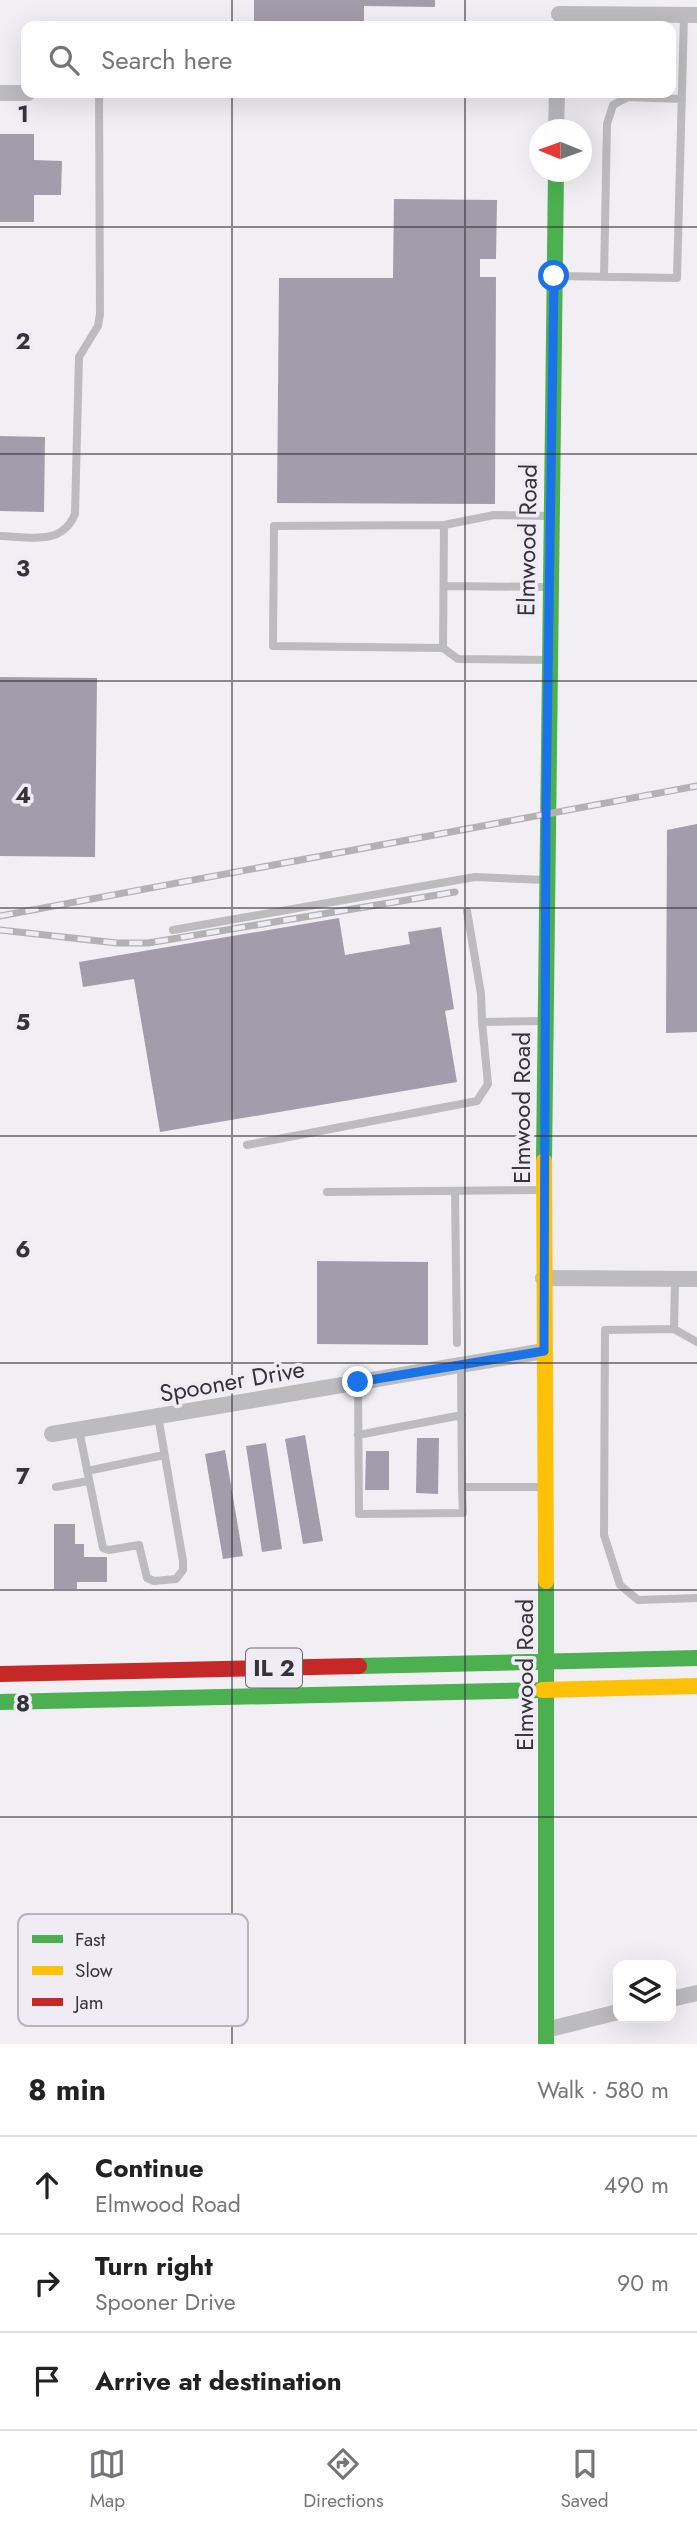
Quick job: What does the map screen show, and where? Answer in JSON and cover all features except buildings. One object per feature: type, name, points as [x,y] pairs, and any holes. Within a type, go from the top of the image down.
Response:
[{"type":"street","points":[[559,13],[690,15]]},
{"type":"street","points":[[0,93],[21,93]]},
{"type":"street","points":[[556,119],[557,98]]},
{"type":"street","name":"Elmwood Road","points":[[546,2037],[547,1661],[543,1278],[555,182]]},
{"type":"street","points":[[543,1278],[697,1279]]},
{"type":"street","name":"Spooner Drive","points":[[52,1434],[544,1351]]},
{"type":"street","name":"IL 2","points":[[0,1674],[697,1658]]},
{"type":"street","name":"IL 2","points":[[0,1702],[697,1686]]},
{"type":"street","points":[[676,1998],[697,1993]]},
{"type":"street","points":[[546,2037],[613,2014]]},
{"type":"lane","points":[[554,276],[677,278],[682,99],[690,15]]},
{"type":"lane","points":[[0,536],[55,537],[69,529],[75,514],[79,358],[97,326],[100,314],[99,98]]},
{"type":"lane","points":[[604,277],[607,124],[613,105],[626,98]]},
{"type":"lane","points":[[655,98],[682,99]]},
{"type":"lane","points":[[548,660],[458,659],[443,648],[273,646],[274,526],[444,525],[494,515],[551,516]]},
{"type":"lane","points":[[443,648],[444,525]]},
{"type":"lane","points":[[443,586],[549,587]]},
{"type":"lane","points":[[173,930],[475,877],[546,880]]},
{"type":"lane","points":[[247,1145],[477,1101],[488,1084],[481,993],[467,911]]},
{"type":"lane","points":[[482,1022],[545,1021]]},
{"type":"lane","points":[[327,1192],[544,1190]]},
{"type":"lane","points":[[455,1191],[457,1343]]},
{"type":"lane","points":[[674,1329],[675,1279]]},
{"type":"lane","points":[[697,1342],[674,1329],[605,1330],[604,1535],[620,1585],[638,1600],[697,1598]]},
{"type":"lane","points":[[358,1382],[359,1514],[463,1513],[461,1365]]},
{"type":"lane","points":[[358,1436],[462,1415]]},
{"type":"lane","points":[[79,1430],[103,1548],[109,1550],[139,1545],[147,1578],[154,1581],[176,1578],[180,1576],[183,1561],[158,1416]]},
{"type":"lane","points":[[87,1471],[164,1455]]},
{"type":"lane","points":[[56,1488],[88,1481]]},
{"type":"lane","points":[[462,1488],[546,1486]]},
{"type":"railway","points":[[0,916],[697,786]]},
{"type":"railway","points":[[0,930],[117,943],[148,943],[455,892]]},
{"type":"traffic: fast","points":[[544,1161],[556,182]]},
{"type":"traffic: fast","points":[[546,1581],[546,2044]]},
{"type":"traffic: fast","points":[[359,1666],[697,1658]]},
{"type":"traffic: fast","points":[[0,1702],[542,1690]]},
{"type":"traffic: slow","points":[[544,1161],[546,1581]]},
{"type":"traffic: slow","points":[[542,1690],[697,1686]]},
{"type":"traffic: jam","points":[[0,1674],[359,1666]]},
{"type":"route","points":[[358,1382],[544,1351],[546,814],[554,276]]}]
